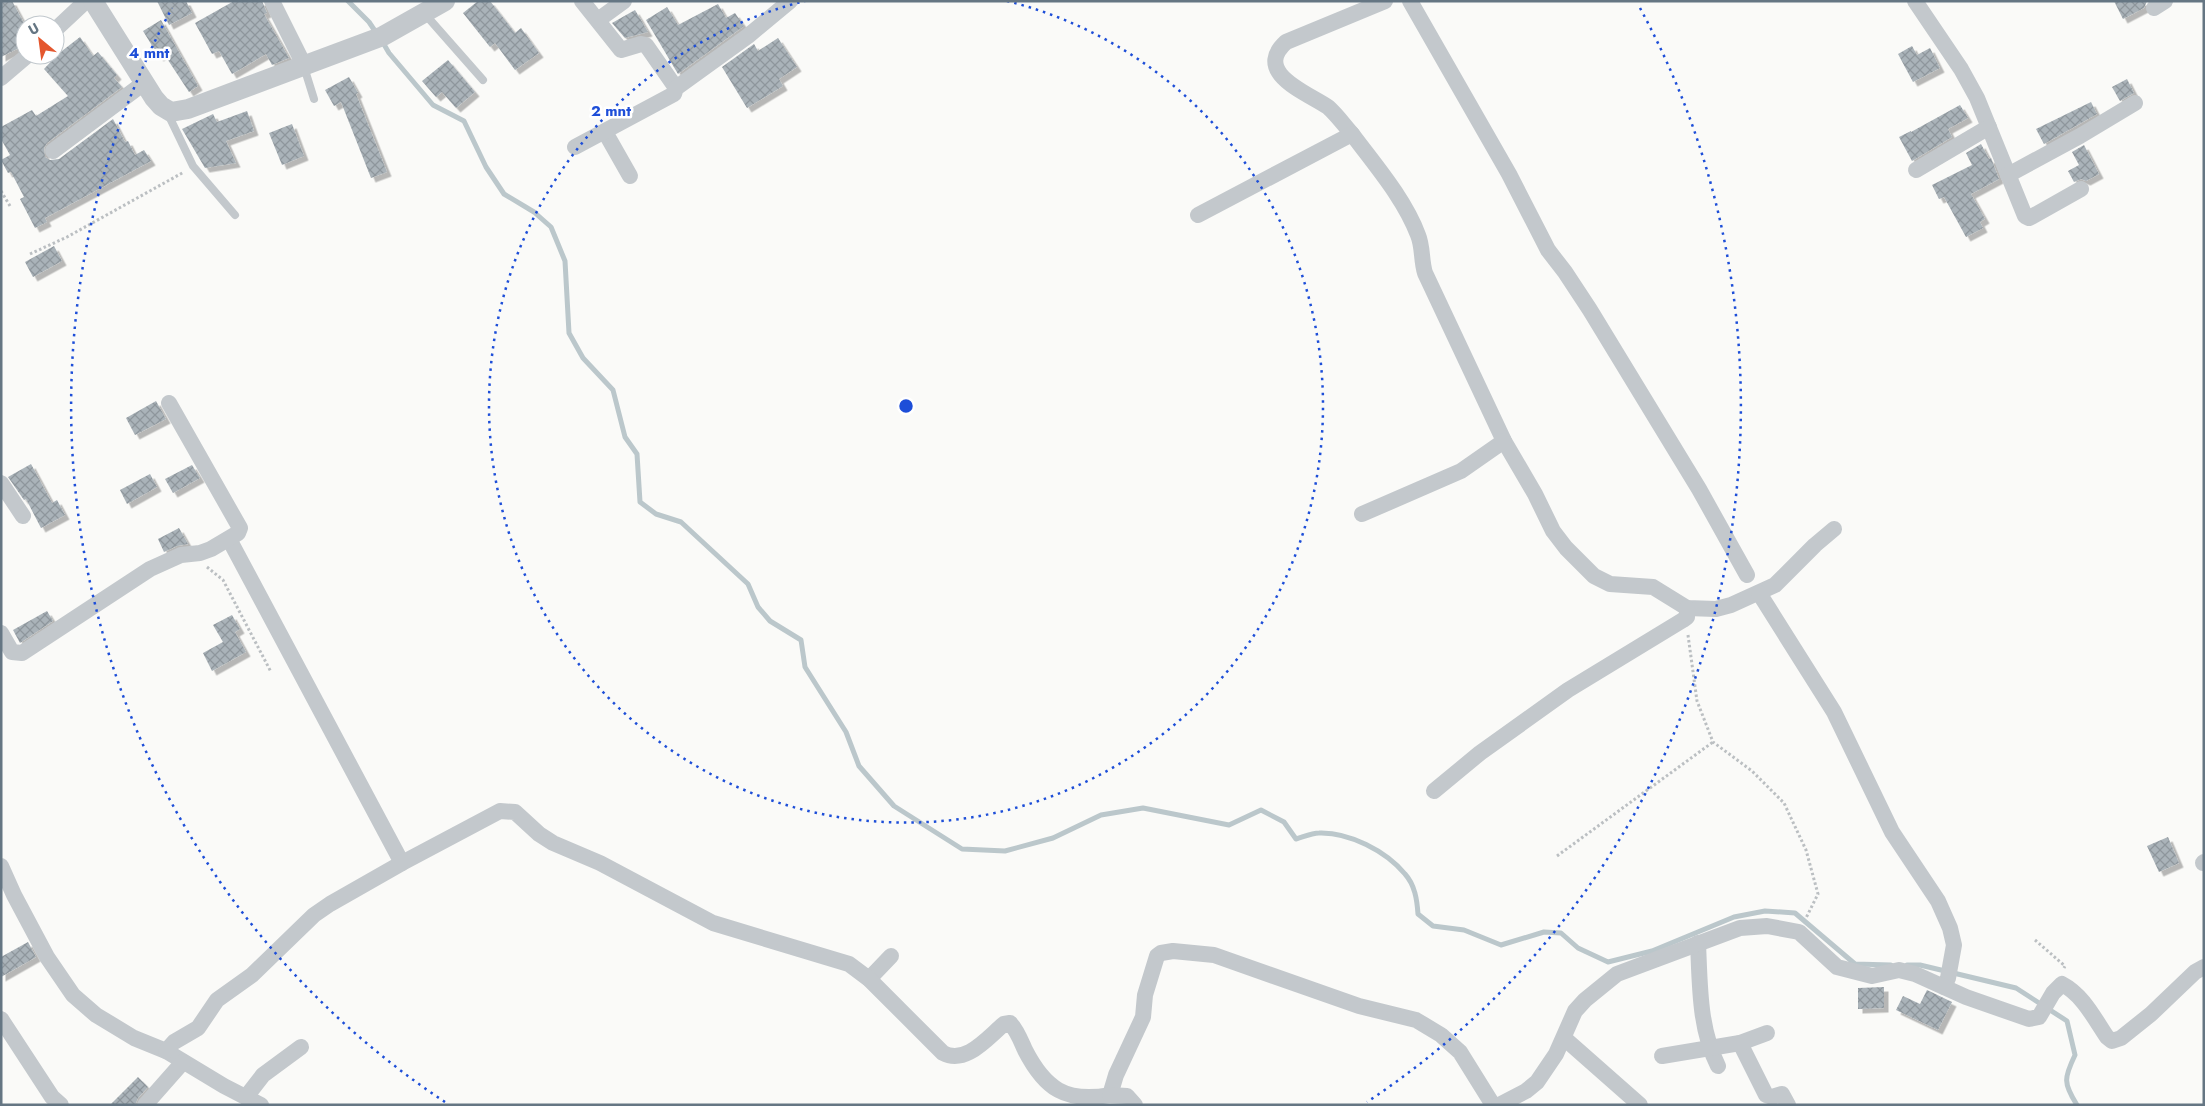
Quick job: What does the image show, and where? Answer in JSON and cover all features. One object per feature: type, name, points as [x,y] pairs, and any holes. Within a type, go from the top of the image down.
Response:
[{"type":"street","points":[[65,21],[86,1]]},
{"type":"street","points":[[93,1],[154,98],[166,110],[177,111],[188,109],[362,45],[383,36],[445,1]]},
{"type":"street","points":[[272,1],[304,65]]},
{"type":"street","points":[[582,1],[621,50],[641,44],[646,45],[676,88]]},
{"type":"street","points":[[598,20],[624,1]]},
{"type":"street","points":[[575,148],[674,94],[676,88],[748,36],[790,1]]},
{"type":"street","points":[[1385,1],[1291,40],[1281,47],[1274,60],[1275,66],[1289,83],[1328,107],[1352,134],[1395,194],[1414,225],[1420,241],[1421,262],[1425,273],[1504,441],[1535,494],[1553,531],[1566,548],[1594,576],[1610,584],[1653,587],[1687,612]]},
{"type":"street","points":[[1410,1],[1509,174],[1548,250],[1590,310],[1748,575]]},
{"type":"street","points":[[1915,1],[1961,69],[1977,98],[2025,216],[2028,218],[2033,216],[2081,189]]},
{"type":"street","points":[[1,78],[16,65]]},
{"type":"street","points":[[53,151],[144,83]]},
{"type":"street","points":[[2008,175],[2080,136],[2135,103]]},
{"type":"street","points":[[1916,170],[1989,127]]},
{"type":"street","points":[[605,132],[630,176]]},
{"type":"street","points":[[1198,215],[1352,134]]},
{"type":"street","points":[[1,633],[12,652],[22,653],[150,570],[181,555],[200,553],[230,539],[238,533],[240,528],[169,403]]},
{"type":"street","points":[[1362,514],[1461,471],[1504,441]]},
{"type":"street","points":[[1,482],[22,516]]},
{"type":"street","points":[[1434,790],[1480,753],[1546,705],[1687,612],[1716,609],[1731,605],[1759,594],[1774,585],[1834,529]]},
{"type":"street","points":[[230,539],[402,863]]},
{"type":"street","points":[[1759,594],[1834,712],[1892,832],[1938,902],[1954,941],[1947,978]]},
{"type":"street","points":[[166,1051],[174,1042],[198,1028],[217,1000],[252,975],[314,916],[330,904],[500,811],[508,810],[515,812],[539,834],[553,843],[600,863],[713,922],[768,941],[843,961],[869,979],[948,1055],[964,1056],[1004,1024],[1010,1023],[1037,1073],[1046,1082],[1078,1098],[1110,1095],[1126,1096],[1135,1105]]},
{"type":"street","points":[[1,866],[47,957],[73,995],[96,1015],[134,1038],[166,1051],[255,1102],[263,1075],[302,1046]]},
{"type":"street","points":[[1499,1105],[1526,1091],[1537,1082],[1564,1038],[1575,1011],[1585,1000],[1617,974],[1740,928],[1767,926],[1799,932],[1837,967],[1872,976],[1899,970],[1947,978],[1966,998],[2029,1019],[2039,1017],[2053,993],[2062,984],[2071,989],[2082,1000],[2107,1037],[2112,1041],[2121,1038],[2151,1014],[2195,972],[2204,967]]},
{"type":"street","points":[[1698,943],[1702,1008],[1710,1049],[1718,1066]]},
{"type":"street","points":[[1110,1095],[1116,1075],[1143,1017],[1145,994],[1157,956],[1162,952],[1173,951],[1214,955],[1360,1006],[1416,1020],[1441,1035],[1460,1052],[1493,1105]]},
{"type":"street","points":[[869,979],[891,956]]},
{"type":"street","points":[[1,1019],[52,1097],[61,1105]]},
{"type":"street","points":[[1662,1056],[1740,1043],[1767,1033]]},
{"type":"street","points":[[1564,1038],[1640,1105]]},
{"type":"street","points":[[1740,1043],[1766,1096],[1772,1097],[1782,1094],[1788,1105]]},
{"type":"street","points":[[145,1105],[183,1062]]},
{"type":"lane","points":[[424,13],[483,80]]},
{"type":"lane","points":[[304,65],[314,99]]},
{"type":"lane","points":[[166,110],[193,166],[235,215]]},
{"type":"path","points":[[30,254],[67,237],[193,166]]},
{"type":"path","points":[[1,191],[10,206]]},
{"type":"path","points":[[200,553],[208,570],[223,580],[271,672]]},
{"type":"path","points":[[1687,612],[1697,701],[1713,742],[1752,771],[1784,803],[1806,850],[1818,894],[1809,912]]},
{"type":"path","points":[[1557,856],[1713,742]]},
{"type":"path","points":[[2034,940],[2064,966],[2062,984]]},
{"type":"building","points":[[1,1],[12,1],[20,15],[15,15],[15,50],[1,57]]},
{"type":"building","points":[[157,1],[186,1],[192,13],[169,25]]},
{"type":"building","points":[[234,1],[262,1],[267,13],[264,14],[289,58],[272,65],[266,54],[232,74],[219,51],[212,54],[195,23]]},
{"type":"building","points":[[478,1],[490,1],[515,33],[521,28],[539,53],[515,70],[495,43],[490,47],[463,13]]},
{"type":"building","points":[[2114,1],[2147,1],[2144,8],[2123,19]]},
{"type":"building","points":[[718,4],[726,18],[735,13],[744,26],[678,74],[646,20],[667,7],[678,25]]},
{"type":"building","points":[[635,10],[648,32],[625,38],[612,23]]},
{"type":"building","points":[[161,20],[198,86],[189,92],[164,54],[159,57],[143,31]]},
{"type":"building","points":[[80,37],[93,56],[98,52],[117,75],[114,78],[122,87],[47,143],[44,148],[45,157],[50,160],[59,159],[113,119],[125,142],[128,141],[135,155],[144,150],[151,161],[45,218],[47,222],[35,228],[20,199],[24,197],[11,172],[8,173],[1,160],[10,155],[1,139],[1,127],[32,110],[36,116],[68,96],[44,69],[48,65],[65,65],[65,49]]},
{"type":"building","points":[[778,38],[797,67],[779,79],[783,86],[747,108],[722,67],[754,44],[758,51]]},
{"type":"building","points":[[1912,46],[1917,55],[1930,48],[1940,68],[1913,82],[1898,54]]},
{"type":"building","points":[[448,60],[475,92],[456,108],[442,92],[436,97],[422,81]]},
{"type":"building","points":[[349,77],[358,93],[356,94],[387,172],[371,178],[341,102],[334,106],[325,90]]},
{"type":"building","points":[[2127,79],[2134,93],[2120,101],[2112,87]]},
{"type":"building","points":[[2091,102],[2097,114],[2044,144],[2036,129]]},
{"type":"building","points":[[1960,105],[1968,118],[1948,129],[1952,137],[1912,161],[1899,137]]},
{"type":"building","points":[[247,111],[254,131],[226,141],[236,163],[205,168],[182,129],[213,114],[217,122]]},
{"type":"building","points":[[292,124],[304,156],[282,165],[269,133]]},
{"type":"building","points":[[1981,144],[1989,159],[1991,158],[1999,179],[1971,194],[1985,219],[1980,222],[1983,228],[1966,237],[1944,197],[1939,199],[1932,185],[1972,165],[1966,153]]},
{"type":"building","points":[[2084,145],[2099,174],[2086,181],[2081,179],[2074,182],[2068,171],[2079,165],[2072,152]]},
{"type":"building","points":[[54,246],[62,261],[33,277],[25,262]]},
{"type":"building","points":[[156,401],[166,419],[135,435],[126,418]]},
{"type":"building","points":[[31,464],[52,503],[57,500],[65,515],[41,528],[26,499],[24,500],[8,477]]},
{"type":"building","points":[[192,465],[200,478],[173,493],[165,479]]},
{"type":"building","points":[[150,474],[157,487],[127,504],[120,490]]},
{"type":"building","points":[[179,528],[188,544],[177,546],[164,552],[158,539]]},
{"type":"building","points":[[47,611],[53,621],[20,643],[13,630]]},
{"type":"building","points":[[232,615],[240,629],[235,632],[246,652],[212,671],[203,653],[223,642],[213,625]]},
{"type":"building","points":[[2168,837],[2179,863],[2159,872],[2147,846]]},
{"type":"building","points":[[28,942],[36,957],[1,977],[1,957]]},
{"type":"building","points":[[1884,987],[1884,1008],[1858,1009],[1858,988]]},
{"type":"building","points":[[1927,990],[1952,1002],[1938,1030],[1896,1010],[1903,996],[1920,1004]]},
{"type":"building","points":[[138,1077],[148,1087],[138,1098],[135,1105],[110,1105]]},
{"type":"waterway","points":[[348,1],[369,22],[377,34]]},
{"type":"waterway","points":[[382,41],[389,53],[433,105],[464,121],[486,167],[504,194],[534,212],[551,227],[565,261],[569,333],[583,358],[613,390],[625,437],[637,454],[640,502],[656,514],[681,522],[748,584],[758,607],[770,621],[801,640],[805,667],[846,732],[859,766],[894,806],[962,849],[1005,851],[1053,838],[1101,815],[1143,808],[1229,825],[1261,810],[1284,822],[1296,839],[1316,833],[1331,834],[1354,839],[1366,844],[1388,858],[1408,878],[1415,893],[1418,914],[1433,926],[1464,930],[1501,945],[1544,932],[1561,933],[1578,948],[1608,962],[1652,951],[1734,917],[1765,911],[1795,913],[1855,964],[1891,965]]},
{"type":"waterway","points":[[1907,965],[1920,965],[2016,988],[2067,1021],[2075,1055],[2067,1075],[2067,1086],[2077,1105]]}]
